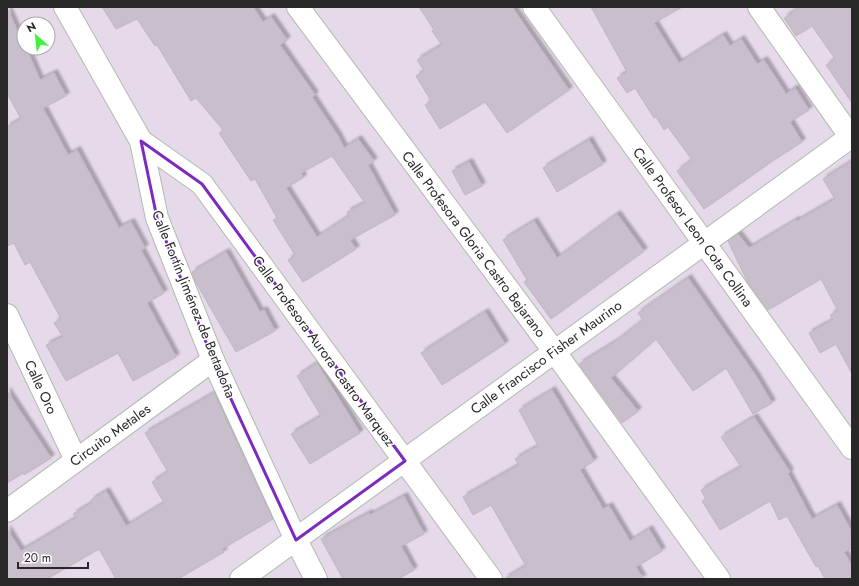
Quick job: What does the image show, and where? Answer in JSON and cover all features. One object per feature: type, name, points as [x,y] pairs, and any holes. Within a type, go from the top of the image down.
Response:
[{"type":"street","name":"Calle Fortín Jiménez de Bertadoña","points":[[66,7],[141,141],[156,218],[213,360],[296,540],[316,579]]},
{"type":"street","name":"Calle Profesora Gloria Castro Bejarano","points":[[298,7],[554,351],[719,579]]},
{"type":"street","name":"Calle Profesor Leon Cota Collina","points":[[534,7],[852,448]]},
{"type":"street","points":[[759,7],[852,137]]},
{"type":"street","name":"Calle Francisco Fisher Maurino","points":[[241,579],[704,242],[852,137]]},
{"type":"street","name":"Calle Profesora Aurora Castro Marquez","points":[[141,141],[202,184],[491,579]]},
{"type":"street","name":"Calle Oro","points":[[7,315],[76,460]]},
{"type":"street","name":"Circuito Metales","points":[[7,510],[213,360]]},
{"type":"highlighted area","points":[[141,141],[202,184],[405,461],[296,540],[213,360],[157,218]]},
{"type":"building","points":[[102,7],[253,7],[263,22],[271,17],[287,40],[280,45],[315,95],[312,97],[338,136],[344,148],[358,139],[374,161],[368,165],[395,215],[350,240],[356,249],[303,282],[288,260],[295,255],[273,220],[277,218],[255,179],[251,181],[219,133],[223,130],[196,98],[191,101],[157,45],[155,46],[137,19],[116,29]],"holes":[[[332,156],[365,203],[347,212],[349,216],[317,237],[286,188],[303,178],[301,173]]]},
{"type":"building","points":[[419,7],[512,7],[569,90],[507,133],[485,102],[440,129],[425,105],[431,101],[416,76],[424,71],[417,60],[442,45],[432,31],[434,30]]},
{"type":"building","points":[[591,7],[682,7],[654,23],[679,63],[723,35],[730,46],[741,39],[757,64],[764,60],[786,94],[795,88],[809,110],[790,122],[802,142],[704,209],[677,171],[692,160],[668,127],[664,130],[656,117],[654,118],[635,88],[627,93],[617,78],[627,72]]},
{"type":"building","points":[[800,7],[852,7],[852,103],[826,65],[835,59],[812,26],[796,36],[784,18]]},
{"type":"building","points":[[7,8],[16,28],[16,56],[30,56],[40,80],[54,73],[66,96],[43,108],[68,155],[77,150],[119,228],[131,222],[145,248],[141,250],[164,293],[147,303],[176,357],[133,381],[118,353],[66,381],[46,345],[63,337],[54,323],[61,319],[30,262],[25,265],[14,243],[7,246],[7,127],[21,119],[7,93]]},
{"type":"building","points":[[589,140],[603,164],[557,192],[543,168]]},
{"type":"building","points":[[852,161],[852,374],[836,344],[820,353],[809,333],[833,320],[830,315],[838,311],[821,279],[768,310],[748,283],[728,241],[738,234],[749,248],[835,199],[823,179]]},
{"type":"building","points":[[469,162],[482,186],[465,195],[452,171]]},
{"type":"building","points":[[617,214],[644,251],[551,319],[524,282],[527,280],[503,240],[534,221],[557,258]]},
{"type":"building","points":[[226,252],[260,312],[264,310],[275,331],[236,352],[195,281],[192,272]]},
{"type":"building","points":[[688,278],[756,376],[772,403],[753,414],[726,368],[693,391],[656,339],[611,378],[638,411],[622,423],[579,364],[615,342],[643,320],[638,313]]},
{"type":"building","points":[[485,312],[505,344],[442,385],[421,353]]},
{"type":"building","points":[[317,363],[360,433],[310,464],[291,434],[321,416],[297,376]]},
{"type":"building","points":[[552,390],[594,461],[580,470],[603,509],[609,506],[630,541],[649,529],[662,551],[636,567],[643,579],[504,579],[526,566],[491,505],[473,515],[463,497],[519,465],[515,459],[538,446],[519,410]]},
{"type":"building","points":[[7,391],[51,458],[24,475],[23,473],[7,483]]},
{"type":"building","points":[[214,393],[273,519],[222,549],[224,552],[178,579],[116,579],[99,549],[47,579],[7,579],[7,529],[21,551],[76,518],[73,514],[92,503],[91,500],[106,491],[126,526],[164,503],[152,482],[168,472],[145,433]]},
{"type":"building","points":[[754,417],[790,472],[788,474],[812,519],[837,505],[852,532],[852,548],[844,552],[852,566],[852,579],[825,579],[818,566],[816,567],[787,516],[779,520],[770,501],[720,530],[702,501],[706,499],[701,490],[741,467],[721,437]]},
{"type":"building","points":[[404,496],[424,534],[401,546],[414,570],[398,579],[343,579],[321,539],[369,513],[370,515]]}]
